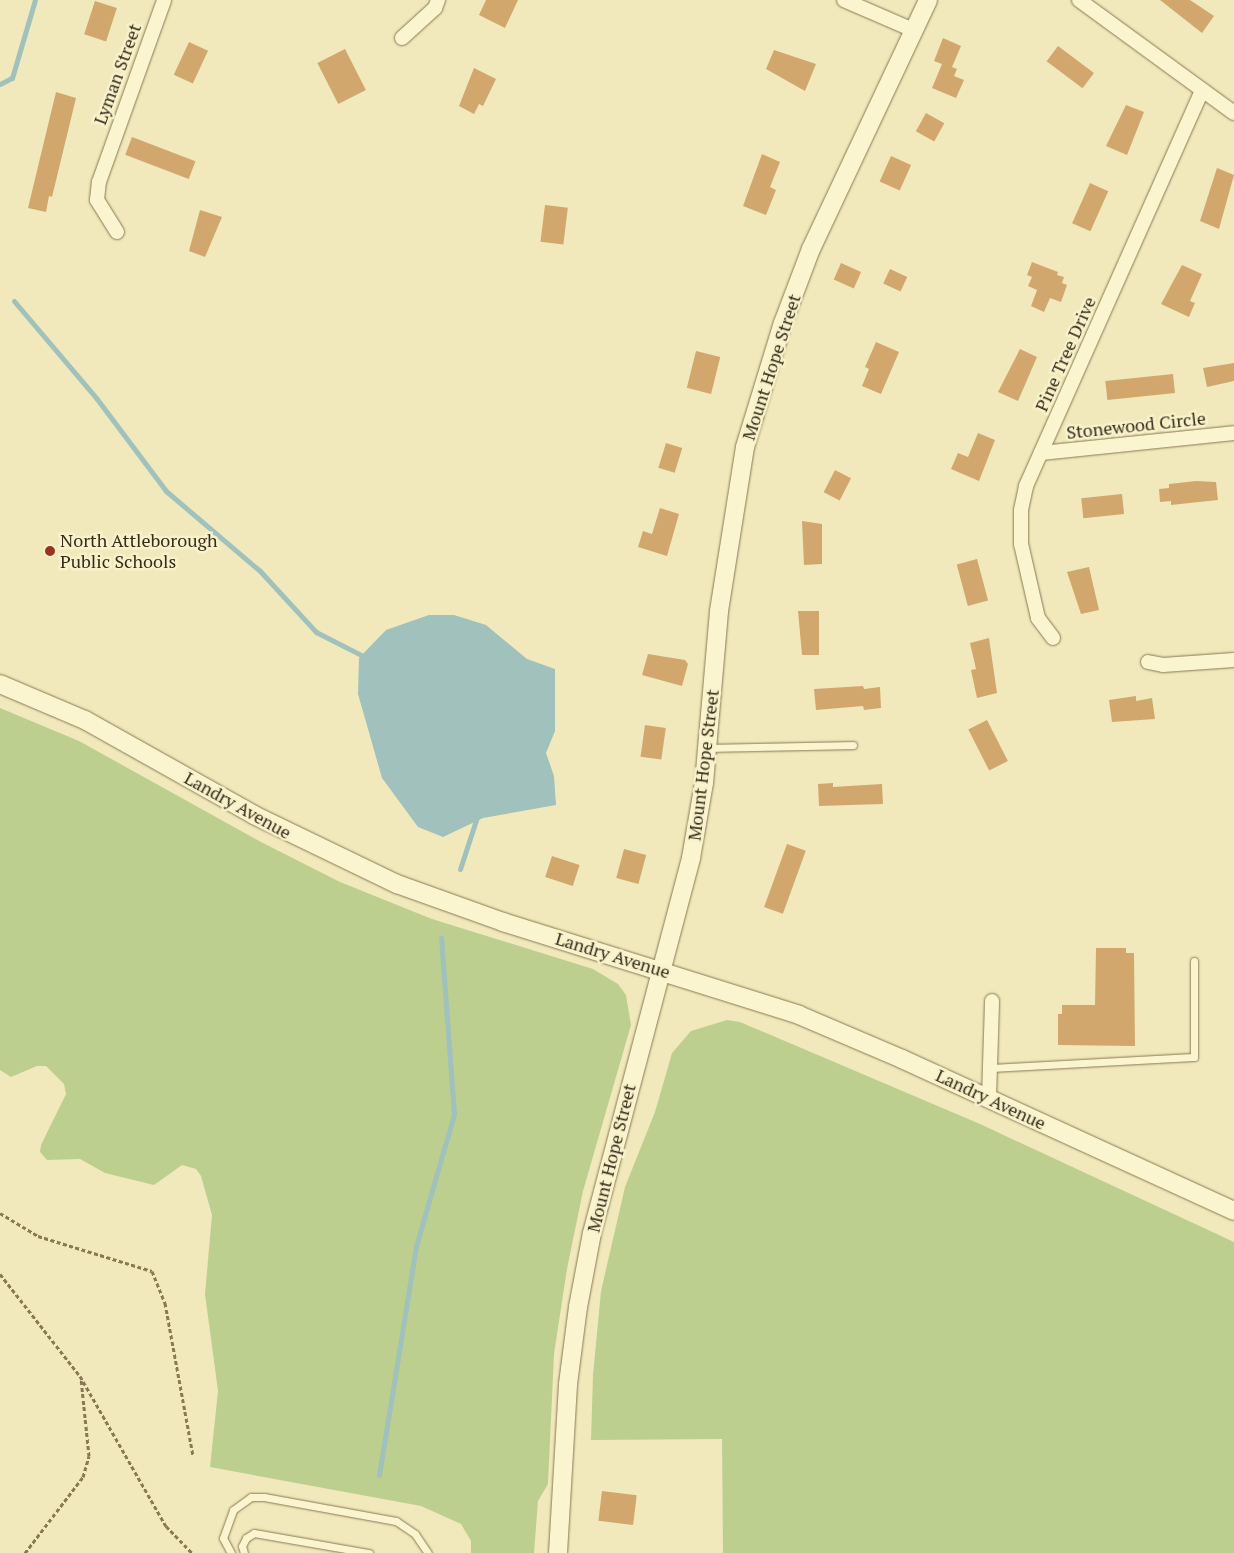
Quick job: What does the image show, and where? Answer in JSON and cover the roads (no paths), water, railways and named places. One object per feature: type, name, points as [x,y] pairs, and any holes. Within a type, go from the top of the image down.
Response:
[{"type":"street","name":"Lyman Street","points":[[117,232],[97,200],[104,162],[164,0]]},
{"type":"street","points":[[402,38],[435,8],[438,0]]},
{"type":"street","points":[[844,0],[913,30]]},
{"type":"street","name":"Mount Hope Street","points":[[558,1553],[568,1384],[578,1307],[592,1233],[660,969],[691,858],[707,748],[719,611],[730,528],[745,447],[783,323],[811,249],[928,0]]},
{"type":"street","points":[[1079,0],[1202,92],[1234,113]]},
{"type":"street","name":"Pine Tree Drive","points":[[1053,638],[1038,618],[1021,544],[1023,502],[1041,453],[1202,92]]},
{"type":"street","name":"Stonewood Circle","points":[[1041,453],[1234,433]]},
{"type":"street","points":[[1148,662],[1163,665],[1234,660]]},
{"type":"street","name":"Landry Avenue","points":[[0,684],[85,720],[254,815],[397,884],[503,922],[660,969],[799,1015],[989,1098],[1234,1210]]},
{"type":"street","points":[[989,1098],[992,1001]]},
{"type":"lane","points":[[707,748],[853,745]]},
{"type":"lane","points":[[990,1068],[1194,1057],[1194,961]]},
{"type":"lane","points":[[231,1553],[224,1538],[233,1510],[251,1497],[264,1496],[396,1521],[414,1534],[428,1553]]},
{"type":"lane","points":[[244,1553],[242,1546],[246,1538],[254,1533],[369,1553]]},
{"type":"water","points":[[429,615],[454,615],[486,625],[527,659],[555,669],[555,731],[546,753],[554,776],[556,805],[483,818],[443,837],[418,827],[382,778],[358,694],[359,658],[386,630]]},
{"type":"waterway","points":[[0,84],[12,78],[35,0]]},
{"type":"waterway","points":[[14,301],[97,399],[166,491],[260,571],[316,632],[367,658]]},
{"type":"waterway","points":[[460,869],[477,817]]},
{"type":"waterway","points":[[379,1475],[416,1246],[454,1114],[441,937]]},
{"type":"place","name":"North Attleborough Public Schools","points":[[50,551]]}]
